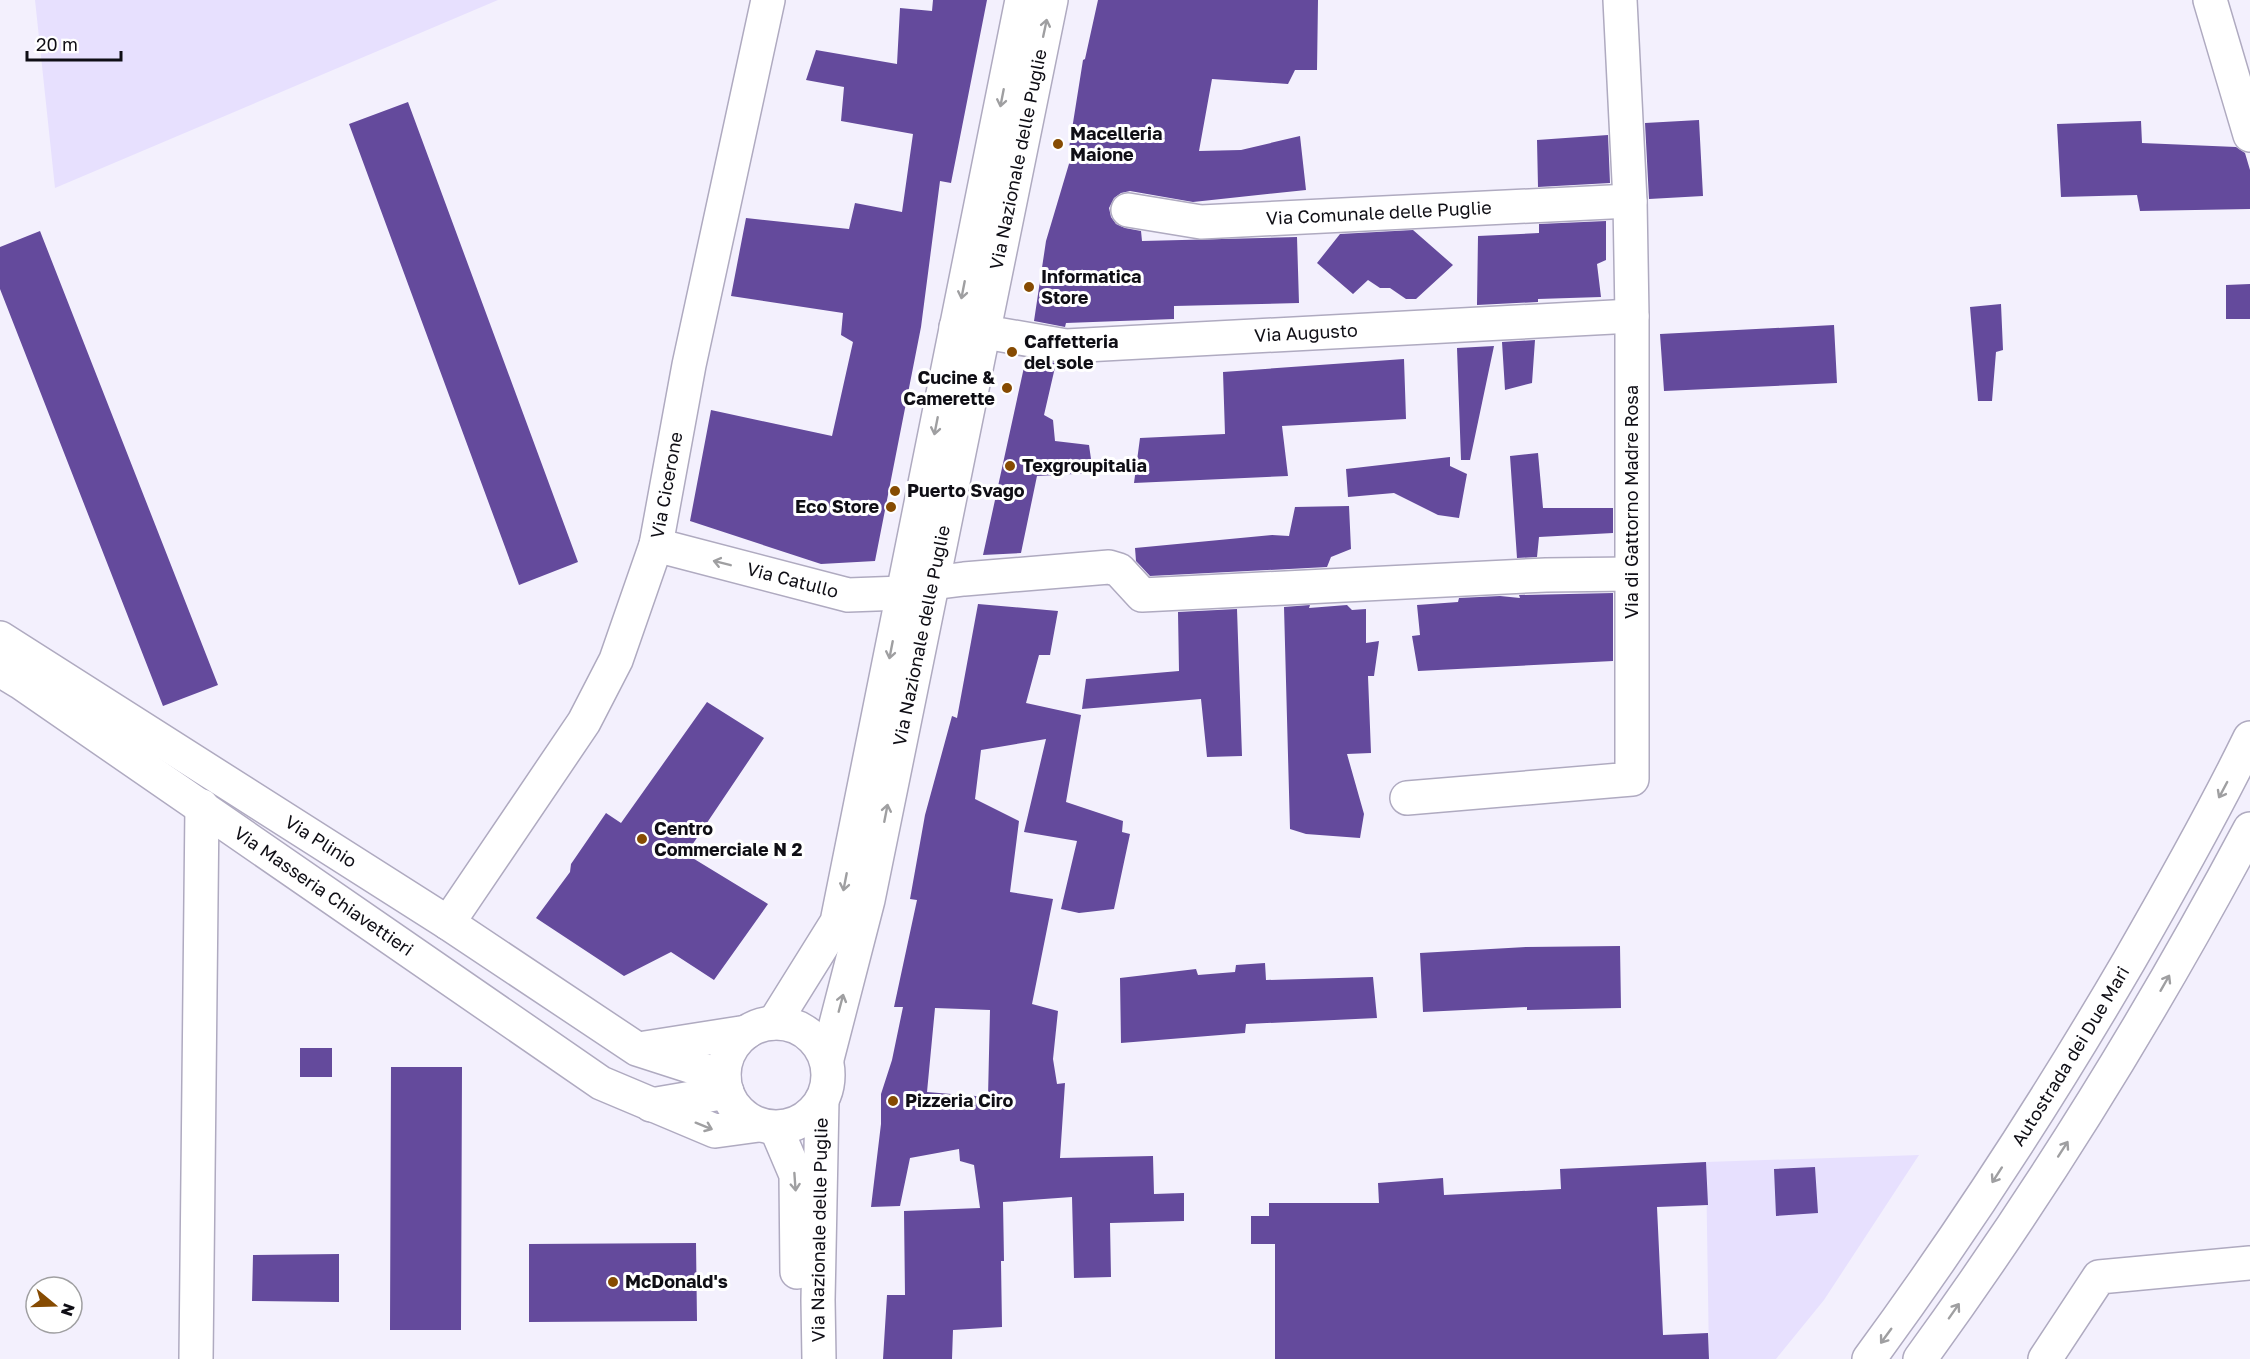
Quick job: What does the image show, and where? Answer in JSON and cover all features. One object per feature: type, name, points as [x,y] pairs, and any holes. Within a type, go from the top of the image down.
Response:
[{"type":"main road","name":"Via Cicerone","points":[[448,923],[584,722],[616,660],[656,545],[689,365],[768,0]]},
{"type":"main road","name":"Via Nazionale delle Puglie","points":[[761,1027],[837,922],[917,588],[969,330],[1022,0]]},
{"type":"main road","name":"Via Nazionale delle Puglie","points":[[969,330],[1051,0]]},
{"type":"main road","name":"Via di Gattorno Madre Rosa","points":[[1407,798],[1632,779],[1632,316],[1630,201],[1620,0]]},
{"type":"main road","points":[[2210,0],[2250,135]]},
{"type":"main road","name":"Via Comunale delle Puglie","points":[[1128,210],[1201,222],[1630,201]]},
{"type":"main road","name":"Via Augusto","points":[[969,330],[1066,346],[1632,316]]},
{"type":"main road","name":"Via Catullo","points":[[656,545],[848,595],[917,588],[964,579],[1109,567],[1119,570],[1142,595],[1546,575],[1631,574]]},
{"type":"main road","name":"Via Nazionale delle Puglie","points":[[826,1059],[868,900],[917,588]]},
{"type":"main road","name":"Via Plinio","points":[[0,638],[448,923],[637,1049],[725,1085]]},
{"type":"main road","name":"Via Masseria Chiavettieri","points":[[0,670],[202,806],[601,1083],[651,1105]]},
{"type":"main road","name":"Autostrada dei Due Mari","points":[[1869,1359],[1991,1184],[2082,1042],[2167,895],[2250,738]]},
{"type":"main road","points":[[196,1359],[202,806]]},
{"type":"main road","points":[[1920,1359],[2025,1208],[2118,1064],[2203,918],[2250,829]]},
{"type":"main road","points":[[637,1049],[761,1027],[792,1024],[807,1032],[819,1044],[826,1059],[829,1073],[828,1087],[822,1100],[814,1112],[790,1126],[715,1131],[651,1105]]},
{"type":"main road","points":[[761,1027],[734,1044],[726,1060],[725,1085],[734,1106],[745,1118],[768,1126]]},
{"type":"main road","points":[[651,1105],[725,1085]]},
{"type":"main road","name":"Via Nazionale delle Puglie","points":[[819,1359],[818,1288],[822,1100]]},
{"type":"main road","name":"Via Nazionale delle Puglie","points":[[768,1126],[796,1175],[797,1359]]},
{"type":"main road","points":[[2044,1359],[2099,1276],[2250,1263]]},
{"type":"shaded area","points":[[35,0],[498,0],[55,188]]},
{"type":"shaded area","points":[[1919,1155],[1824,1300],[1776,1359],[1709,1359],[1706,1162]]},
{"type":"building","points":[[933,0],[987,0],[951,183],[940,181],[921,327],[875,561],[821,564],[690,521],[711,410],[832,436],[853,342],[841,335],[843,313],[731,296],[746,218],[849,229],[855,203],[902,212],[913,134],[841,121],[844,87],[806,80],[816,50],[897,64],[900,8],[932,11]]},
{"type":"building","points":[[1098,0],[1318,0],[1317,70],[1295,70],[1288,84],[1212,79],[1199,151],[1241,150],[1300,136],[1306,190],[1193,202],[1130,191],[1114,198],[1109,208],[1116,224],[1141,231],[1142,241],[1297,237],[1299,303],[1174,306],[1174,319],[1066,323],[1065,327],[1034,321],[1046,241],[1074,147],[1069,148],[1083,60]]},
{"type":"building","points":[[408,102],[578,562],[519,585],[349,124]]},
{"type":"building","points":[[1699,120],[1703,196],[1649,199],[1645,123]]},
{"type":"building","points":[[2141,121],[2142,143],[2236,147],[2245,153],[2250,170],[2250,209],[2140,211],[2137,195],[2061,197],[2057,124]]},
{"type":"building","points":[[1608,135],[1610,183],[1538,187],[1537,140]]},
{"type":"building","points":[[1606,221],[1606,260],[1597,264],[1601,297],[1538,299],[1538,302],[1477,305],[1478,236],[1539,233],[1539,224]]},
{"type":"building","points":[[1413,230],[1453,265],[1416,299],[1406,299],[1390,288],[1380,288],[1368,280],[1353,294],[1317,263],[1340,234]]},
{"type":"building","points":[[40,231],[218,685],[163,706],[0,289],[0,247]]},
{"type":"building","points":[[2250,284],[2250,319],[2226,319],[2226,285]]},
{"type":"building","points":[[2001,304],[2003,350],[1996,352],[1992,401],[1978,401],[1970,307]]},
{"type":"building","points":[[1834,325],[1837,383],[1664,391],[1660,334]]},
{"type":"building","points":[[1535,340],[1532,383],[1505,390],[1502,342]]},
{"type":"building","points":[[1494,346],[1470,460],[1461,460],[1457,348]]},
{"type":"building","points":[[1026,358],[1056,363],[1044,415],[1053,420],[1055,441],[1089,445],[1093,473],[1037,476],[1021,553],[983,555]]},
{"type":"building","points":[[1404,359],[1406,419],[1282,426],[1288,476],[1134,483],[1140,438],[1225,434],[1223,372]]},
{"type":"building","points":[[1538,453],[1543,508],[1613,508],[1613,533],[1539,537],[1537,557],[1517,558],[1510,456]]},
{"type":"building","points":[[1450,457],[1450,466],[1467,474],[1459,518],[1438,515],[1394,493],[1348,497],[1346,469]]},
{"type":"building","points":[[1349,506],[1351,549],[1331,557],[1327,567],[1150,576],[1136,561],[1135,548],[1272,535],[1289,536],[1295,507]]},
{"type":"building","points":[[1613,593],[1613,661],[1418,671],[1412,636],[1420,635],[1417,605],[1458,602],[1459,598],[1500,596],[1520,598],[1519,595]]},
{"type":"building","points":[[978,604],[1058,611],[1050,655],[1039,655],[1026,703],[1081,715],[1066,802],[1123,821],[1122,832],[1130,834],[1114,909],[1079,913],[1061,909],[1077,841],[1024,832],[1046,739],[981,750],[975,799],[1019,821],[1010,892],[1053,899],[1032,1004],[1058,1011],[1053,1059],[1057,1084],[1065,1083],[1060,1158],[1153,1156],[1154,1194],[1184,1193],[1184,1221],[1110,1223],[1111,1277],[1074,1278],[1072,1197],[1003,1202],[1002,1327],[953,1330],[952,1359],[883,1359],[887,1295],[905,1295],[904,1211],[980,1208],[974,1165],[960,1161],[959,1149],[910,1158],[900,1206],[871,1207],[881,1124],[881,1094],[892,1060],[903,1007],[894,1007],[917,900],[910,899],[925,815],[952,716],[957,718]],"holes":[[[935,1008],[990,1010],[988,1097],[927,1092]]]},
{"type":"building","points":[[1310,605],[1309,608],[1347,605],[1352,610],[1366,609],[1366,643],[1379,641],[1374,676],[1368,676],[1371,753],[1347,754],[1364,814],[1360,838],[1306,834],[1290,829],[1284,607]]},
{"type":"building","points":[[1237,609],[1242,756],[1207,757],[1201,699],[1082,709],[1086,679],[1179,671],[1178,612]]},
{"type":"building","name":"Centro Commerciale N 2","points":[[707,702],[764,738],[686,854],[768,904],[714,980],[671,952],[624,976],[536,918],[570,872],[571,864],[606,813],[621,823]]},
{"type":"building","points":[[1620,946],[1621,1008],[1527,1010],[1527,1007],[1423,1012],[1420,953],[1526,947]]},
{"type":"building","points":[[1265,963],[1266,980],[1373,977],[1377,1018],[1246,1024],[1245,1033],[1121,1043],[1120,978],[1196,969],[1198,975],[1235,972],[1236,965]]},
{"type":"building","points":[[300,1048],[332,1048],[332,1077],[300,1077]]},
{"type":"building","points":[[391,1067],[462,1067],[461,1330],[390,1330]]},
{"type":"building","points":[[1706,1162],[1708,1205],[1657,1207],[1663,1335],[1708,1333],[1709,1359],[1275,1359],[1275,1244],[1251,1244],[1251,1216],[1269,1216],[1269,1203],[1379,1203],[1378,1183],[1443,1178],[1444,1195],[1561,1189],[1560,1169]]},
{"type":"building","points":[[1815,1167],[1818,1213],[1776,1216],[1774,1169]]},
{"type":"building","name":"McDonald's","points":[[696,1243],[697,1321],[529,1322],[529,1244]]},
{"type":"building","points":[[339,1254],[339,1302],[252,1301],[253,1255]]},
{"type":"place","name":"Macelleria Maione","points":[[1058,144]]},
{"type":"place","name":"Informatica Store","points":[[1029,287]]},
{"type":"place","name":"Caffetteria del sole","points":[[1012,352]]},
{"type":"place","name":"Cucine & Camerette","points":[[1007,388]]},
{"type":"place","name":"Texgroupitalia","points":[[1010,466]]},
{"type":"place","name":"Puerto Svago","points":[[895,491]]},
{"type":"place","name":"Eco Store","points":[[891,507]]},
{"type":"place","name":"Centro Commerciale N 2","points":[[642,839]]},
{"type":"place","name":"Pizzeria Ciro","points":[[893,1101]]},
{"type":"place","name":"McDonald's","points":[[613,1282]]}]
